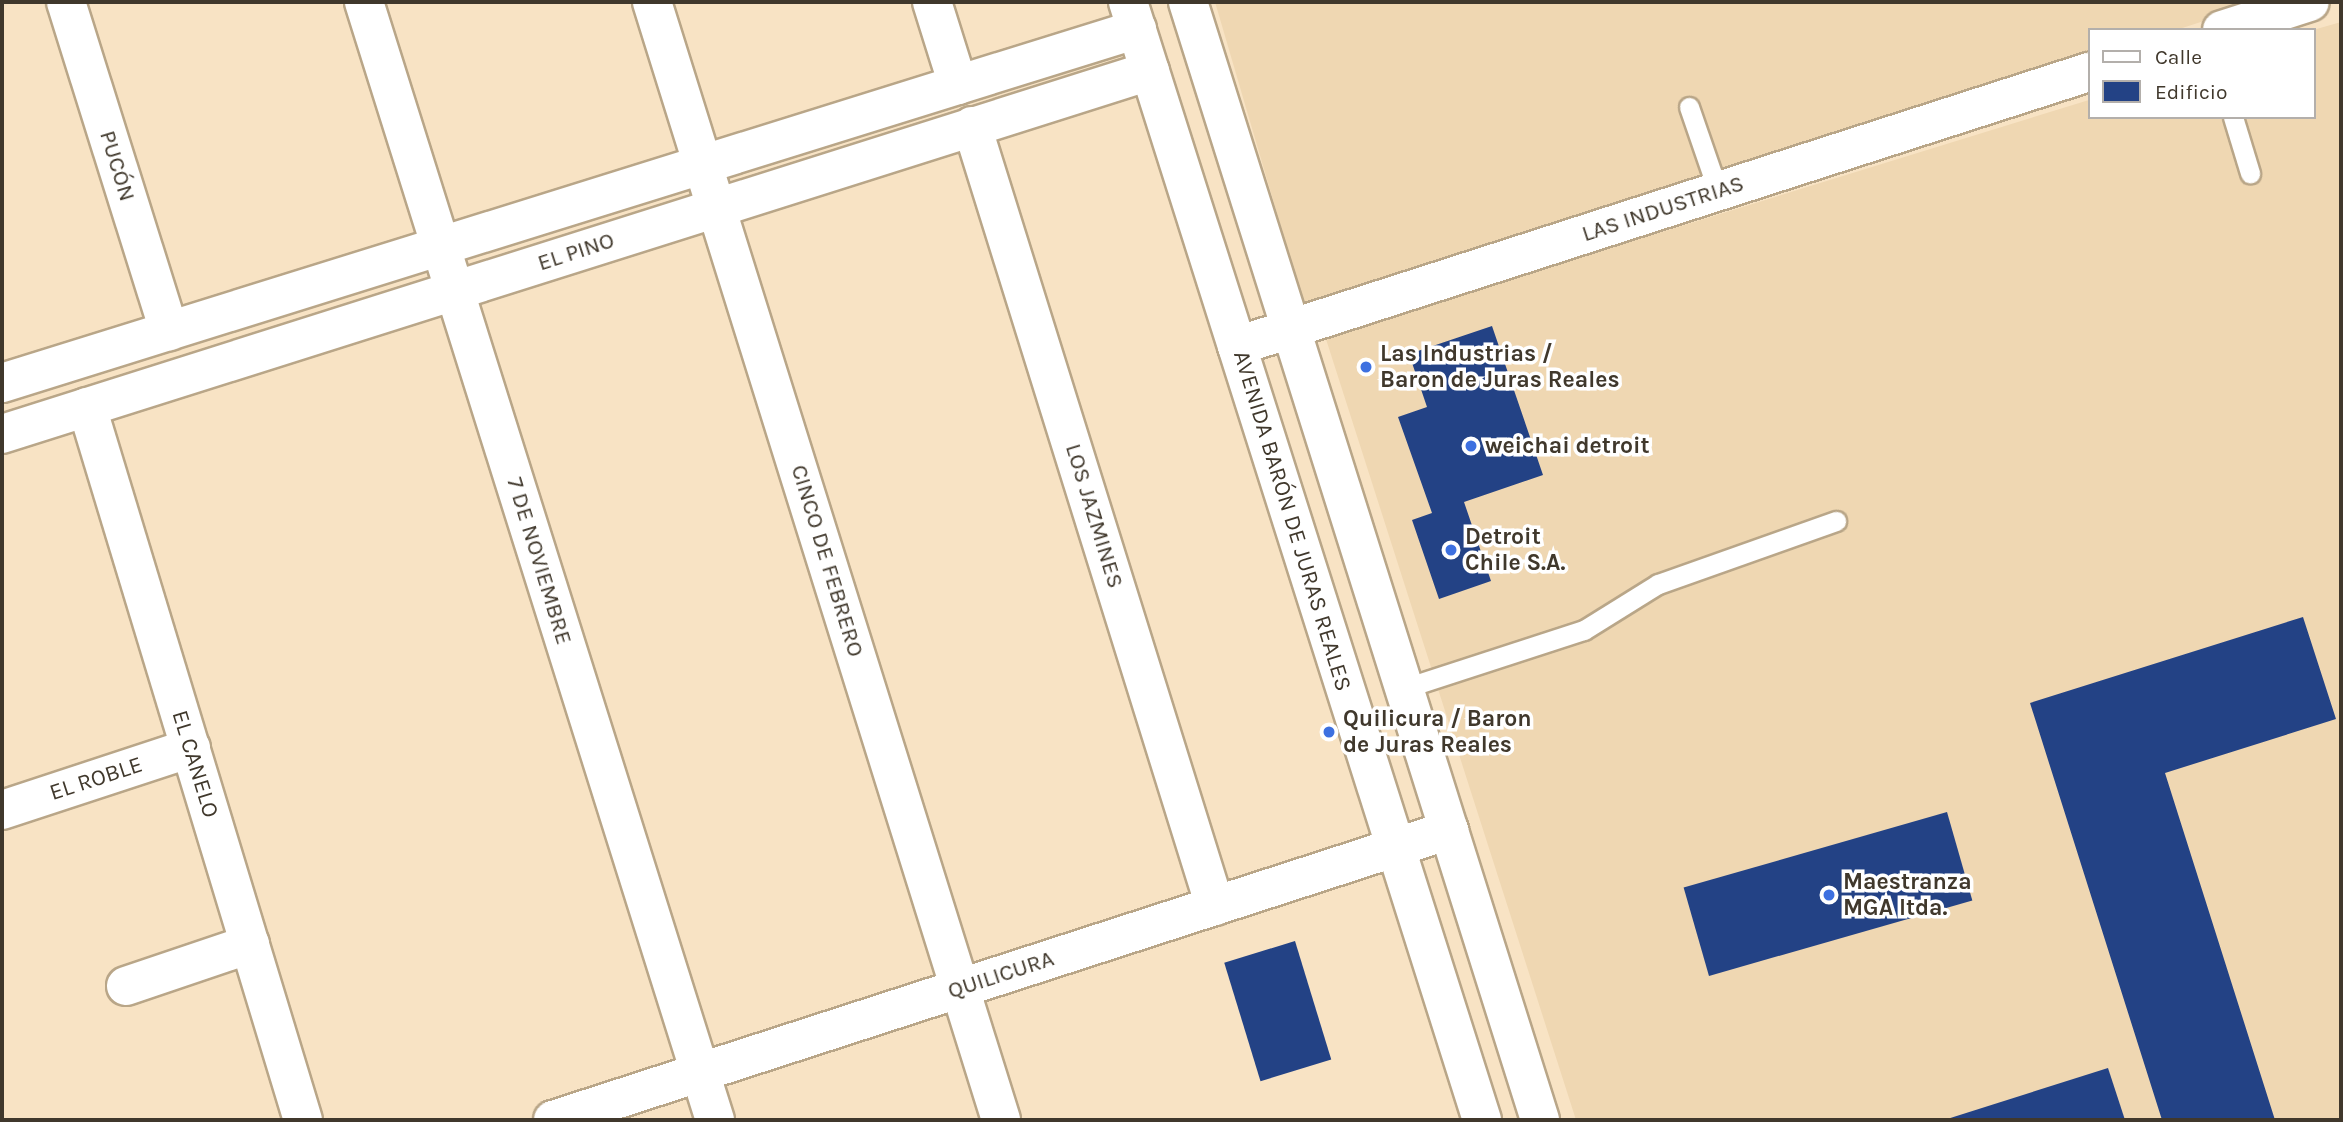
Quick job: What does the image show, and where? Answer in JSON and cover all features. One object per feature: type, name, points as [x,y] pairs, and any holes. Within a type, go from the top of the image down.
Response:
[{"type":"street","name":"PUCÓN","points":[[66,2],[169,331]]},
{"type":"street","name":"7 DE NOVIEMBRE","points":[[364,2],[715,1120]]},
{"type":"street","name":"CINCO DE FEBRERO","points":[[652,2],[1002,1120]]},
{"type":"street","points":[[932,2],[958,85]]},
{"type":"street","points":[[1188,2],[1540,1120]]},
{"type":"street","points":[[2228,28],[2310,2]]},
{"type":"street","name":"EL PINO","points":[[2,383],[958,85],[1132,15]]},
{"type":"street","name":"AVENIDA BARÓN DE JURAS REALES","points":[[1132,15],[1482,1120]]},
{"type":"street","name":"EL PINO","points":[[2,434],[1150,71]]},
{"type":"street","name":"LAS INDUSTRIAS","points":[[1237,346],[2088,72]]},
{"type":"street","name":"LOS JAZMINES","points":[[972,126],[1215,906]]},
{"type":"street","name":"EL CANELO","points":[[87,407],[303,1120]]},
{"type":"street","name":"EL ROBLE","points":[[2,810],[191,748]]},
{"type":"street","name":"QUILICURA","points":[[553,1120],[1449,830]]},
{"type":"street","points":[[126,986],[250,944]]},
{"type":"lane","points":[[1689,107],[1718,191]]},
{"type":"lane","points":[[2235,119],[2250,173]]},
{"type":"lane","points":[[1405,688],[1584,630],[1658,584],[1836,521]]},
{"type":"shaded area","points":[[1215,2],[2263,2],[2182,28],[2088,28],[2088,57],[1305,309]]},
{"type":"shaded area","points":[[2341,22],[2341,1120],[1576,1120],[1325,336],[2088,100],[2088,119],[2315,119],[2315,29]]},
{"type":"building","name":"weichai detroit","points":[[1492,326],[1543,475],[1464,502],[1491,581],[1439,599],[1412,520],[1432,513],[1398,417],[1427,407],[1409,354]]},
{"type":"building","points":[[2303,617],[2336,719],[2165,773],[2275,1120],[2162,1120],[2030,703]]},
{"type":"building","name":"Maestranza MGA ltda.","points":[[1947,812],[1972,900],[1709,976],[1684,888]]},
{"type":"building","points":[[1295,941],[1331,1060],[1260,1081],[1224,963]]},
{"type":"building","points":[[2108,1068],[2125,1120],[1944,1120]]},
{"type":"place","name":"Las Industrias / Baron de Juras Reales","points":[[1366,367]]},
{"type":"place","name":"weichai detroit","points":[[1471,446]]},
{"type":"place","name":"Detroit Chile S.A.","points":[[1451,550]]},
{"type":"place","name":"Quilicura / Baron de Juras Reales","points":[[1329,732]]},
{"type":"place","name":"Maestranza MGA ltda.","points":[[1829,895]]}]
